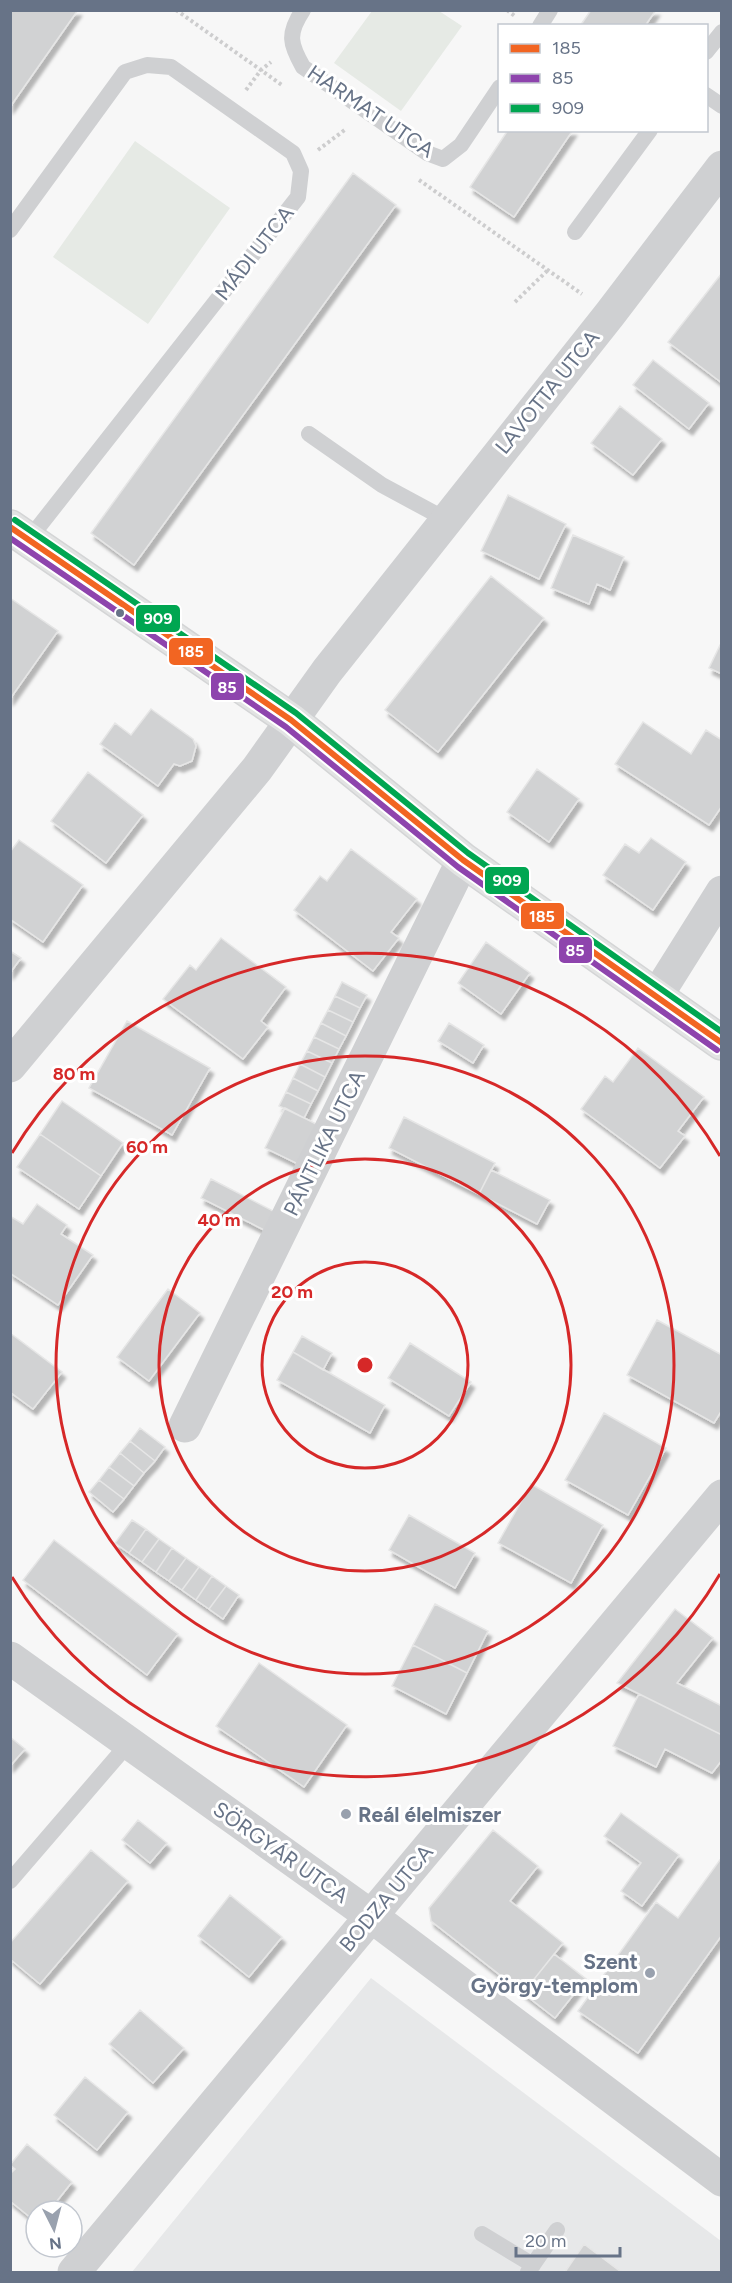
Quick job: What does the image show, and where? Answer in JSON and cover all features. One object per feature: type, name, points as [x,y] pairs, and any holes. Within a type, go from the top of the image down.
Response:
[{"type":"street","name":"LAVOTTA UTCA","points":[[10,1066],[256,769],[445,519],[610,314],[722,167]]},
{"type":"street","name":"MÁDI UTCA","points":[[20,533],[167,637],[291,720],[464,860],[722,1043]]},
{"type":"street","name":"PÁNTLIKA UTCA","points":[[185,1426],[464,860]]},
{"type":"street","points":[[656,997],[722,892]]},
{"type":"street","name":"BODZA UTCA","points":[[74,2272],[722,1496]]},
{"type":"street","name":"SÖRGYÁR UTCA","points":[[10,1658],[371,1916],[722,2180]]},
{"type":"lane","name":"HARMAT UTCA","points":[[303,10],[294,23],[291,46],[303,67],[427,153],[443,159],[461,145],[498,90]]},
{"type":"lane","points":[[541,24],[550,10]]},
{"type":"lane","points":[[708,50],[722,32]]},
{"type":"lane","points":[[10,230],[125,72],[147,65],[171,68],[293,153],[298,165]]},
{"type":"lane","points":[[708,96],[722,106]]},
{"type":"lane","points":[[575,232],[649,132]]},
{"type":"lane","name":"MÁDI UTCA","points":[[20,533],[298,197],[301,171],[298,165]]},
{"type":"lane","points":[[309,434],[382,484],[445,519]]},
{"type":"lane","points":[[10,1881],[128,1743]]},
{"type":"lane","points":[[482,2234],[530,2269],[557,2230]]},
{"type":"path","points":[[232,110],[261,70],[291,46]]},
{"type":"path","points":[[298,165],[346,129]]},
{"type":"path","points":[[515,302],[548,270]]},
{"type":"shaded area","points":[[372,11],[439,11],[462,26],[401,111],[334,63]]},
{"type":"shaded area","points":[[135,141],[230,208],[148,324],[53,257]]},
{"type":"shaded area","points":[[371,1978],[721,2241],[721,2272],[132,2272]]},
{"type":"building","points":[[12,10],[78,10],[10,107],[10,12]]},
{"type":"building","points":[[591,10],[656,10],[646,24],[581,24]]},
{"type":"building","points":[[507,132],[572,132],[514,217],[470,187]]},
{"type":"building","points":[[353,173],[396,205],[134,565],[91,533]]},
{"type":"building","points":[[722,273],[722,383],[668,342]]},
{"type":"building","points":[[653,360],[709,403],[689,429],[633,385]]},
{"type":"building","points":[[620,406],[662,439],[633,475],[591,443]]},
{"type":"building","points":[[508,495],[566,524],[539,579],[481,551]]},
{"type":"building","points":[[573,535],[624,557],[610,590],[597,584],[589,604],[551,588]]},
{"type":"building","points":[[491,576],[544,618],[438,752],[385,710]]},
{"type":"building","points":[[10,598],[58,631],[10,699]]},
{"type":"building","points":[[722,641],[722,674],[709,668]]},
{"type":"building","points":[[151,709],[193,739],[196,746],[192,761],[180,766],[174,764],[158,786],[100,744],[115,723],[131,735]]},
{"type":"building","points":[[643,722],[691,754],[706,730],[722,740],[722,806],[709,825],[615,764]]},
{"type":"building","points":[[537,769],[579,799],[549,842],[507,812]]},
{"type":"building","points":[[88,772],[143,815],[106,863],[51,821]]},
{"type":"building","points":[[651,838],[686,862],[653,910],[603,875],[625,844],[639,853]]},
{"type":"building","points":[[19,840],[83,885],[43,942],[10,919],[10,852]]},
{"type":"building","points":[[351,849],[417,899],[391,932],[399,938],[373,971],[294,910],[320,876],[327,881]]},
{"type":"building","points":[[221,938],[286,987],[261,1021],[268,1027],[243,1059],[163,999],[190,965],[196,970]]},
{"type":"building","points":[[486,942],[530,973],[501,1014],[458,983]]},
{"type":"building","points":[[10,951],[21,958],[10,973]]},
{"type":"building","points":[[342,982],[367,995],[360,1008],[335,996]]},
{"type":"building","points":[[335,996],[360,1008],[353,1022],[328,1010]]},
{"type":"building","points":[[328,1010],[353,1022],[346,1036],[321,1023]]},
{"type":"building","points":[[127,1021],[210,1068],[172,1135],[89,1088]]},
{"type":"building","points":[[321,1023],[346,1036],[339,1049],[314,1037]]},
{"type":"building","points":[[449,1023],[484,1045],[473,1063],[438,1041]]},
{"type":"building","points":[[314,1037],[339,1049],[332,1063],[307,1051]]},
{"type":"building","points":[[638,1048],[704,1097],[678,1131],[685,1136],[660,1168],[581,1109],[605,1076],[613,1082]]},
{"type":"building","points":[[307,1051],[332,1063],[325,1077],[300,1064]]},
{"type":"building","points":[[300,1064],[325,1077],[318,1091],[293,1078]]},
{"type":"building","points":[[293,1078],[318,1091],[311,1104],[286,1092]]},
{"type":"building","points":[[286,1092],[311,1104],[304,1118],[279,1106]]},
{"type":"building","points":[[62,1101],[123,1143],[101,1176],[40,1134]]},
{"type":"building","points":[[285,1108],[318,1125],[298,1164],[265,1148]]},
{"type":"building","points":[[404,1117],[495,1163],[479,1194],[389,1148]]},
{"type":"building","points":[[40,1134],[101,1176],[79,1209],[17,1167]]},
{"type":"building","points":[[491,1170],[550,1200],[537,1224],[479,1194]]},
{"type":"building","points":[[211,1179],[277,1213],[268,1232],[201,1198]]},
{"type":"building","points":[[37,1204],[67,1225],[61,1234],[93,1255],[58,1305],[10,1273],[10,1216],[23,1224]]},
{"type":"building","points":[[168,1289],[200,1313],[149,1381],[117,1357]]},
{"type":"building","points":[[657,1320],[722,1355],[722,1410],[714,1423],[627,1375]]},
{"type":"building","points":[[10,1333],[62,1372],[33,1409],[10,1392]]},
{"type":"building","points":[[302,1336],[332,1353],[323,1370],[293,1352]]},
{"type":"building","points":[[410,1343],[471,1382],[449,1416],[388,1378]]},
{"type":"building","points":[[293,1352],[385,1405],[370,1433],[277,1380]]},
{"type":"building","points":[[604,1413],[666,1448],[628,1515],[565,1480]]},
{"type":"building","points":[[140,1428],[165,1447],[155,1461],[130,1441]]},
{"type":"building","points":[[130,1441],[155,1461],[144,1473],[120,1453]]},
{"type":"building","points":[[120,1453],[144,1473],[134,1486],[109,1467]]},
{"type":"building","points":[[109,1467],[134,1486],[124,1499],[99,1480]]},
{"type":"building","points":[[99,1480],[124,1499],[113,1512],[89,1492]]},
{"type":"building","points":[[531,1484],[603,1525],[571,1583],[498,1543]]},
{"type":"building","points":[[409,1515],[475,1553],[455,1588],[389,1550]]},
{"type":"building","points":[[132,1520],[146,1529],[129,1553],[115,1543]]},
{"type":"building","points":[[146,1529],[159,1539],[142,1562],[129,1553]]},
{"type":"building","points":[[159,1539],[172,1548],[156,1572],[142,1562]]},
{"type":"building","points":[[54,1540],[178,1634],[147,1675],[23,1580]]},
{"type":"building","points":[[172,1548],[186,1558],[169,1581],[156,1572]]},
{"type":"building","points":[[186,1558],[199,1567],[182,1590],[169,1581]]},
{"type":"building","points":[[199,1567],[212,1576],[196,1600],[182,1590]]},
{"type":"building","points":[[212,1576],[226,1586],[209,1609],[196,1600]]},
{"type":"building","points":[[226,1586],[239,1595],[223,1619],[209,1609]]},
{"type":"building","points":[[435,1604],[488,1631],[467,1673],[413,1645]]},
{"type":"building","points":[[675,1609],[713,1638],[677,1683],[722,1706],[722,1735],[617,1683]]},
{"type":"building","points":[[413,1645],[467,1673],[446,1714],[392,1686]]},
{"type":"building","points":[[259,1663],[347,1725],[304,1787],[216,1726]]},
{"type":"building","points":[[639,1694],[722,1735],[722,1760],[712,1773],[665,1749],[656,1767],[613,1746]]},
{"type":"building","points":[[10,1737],[25,1749],[10,1766]]},
{"type":"building","points":[[621,1813],[679,1855],[642,1906],[621,1891],[641,1863],[604,1836]]},
{"type":"building","points":[[138,1820],[167,1843],[150,1863],[122,1840]]},
{"type":"building","points":[[493,1830],[538,1866],[510,1901],[563,1943],[523,1993],[431,1921],[429,1908]]},
{"type":"building","points":[[91,1850],[128,1881],[40,1984],[10,1959],[10,1943]]},
{"type":"building","name":"Szent György-templom","points":[[722,1857],[722,1935],[638,2053],[578,2011],[656,1902],[678,1918]]},
{"type":"building","points":[[230,1895],[282,1937],[249,1977],[198,1936]]},
{"type":"building","points":[[554,1954],[586,1979],[555,2018],[523,1993]]},
{"type":"building","points":[[140,2010],[184,2048],[153,2083],[109,2044]]},
{"type":"building","points":[[85,2077],[128,2112],[97,2150],[54,2115]]},
{"type":"building","points":[[27,2144],[72,2182],[59,2199],[24,2199],[24,2212],[10,2201],[10,2174],[15,2169],[10,2165]]},
{"type":"building","points":[[584,2244],[621,2272],[565,2272]]},
{"type":"transit line","name":"909","points":[[15,520],[296,713],[468,853],[722,1032]]},
{"type":"transit line","name":"185","points":[[10,527],[291,720],[463,860],[722,1043]]},
{"type":"transit line","name":"85","points":[[10,538],[286,727],[458,867],[717,1050]]},
{"type":"place","name":"Reál élelmiszer","points":[[346,1814]]},
{"type":"place","name":"Szent György-templom","points":[[650,1973]]}]
